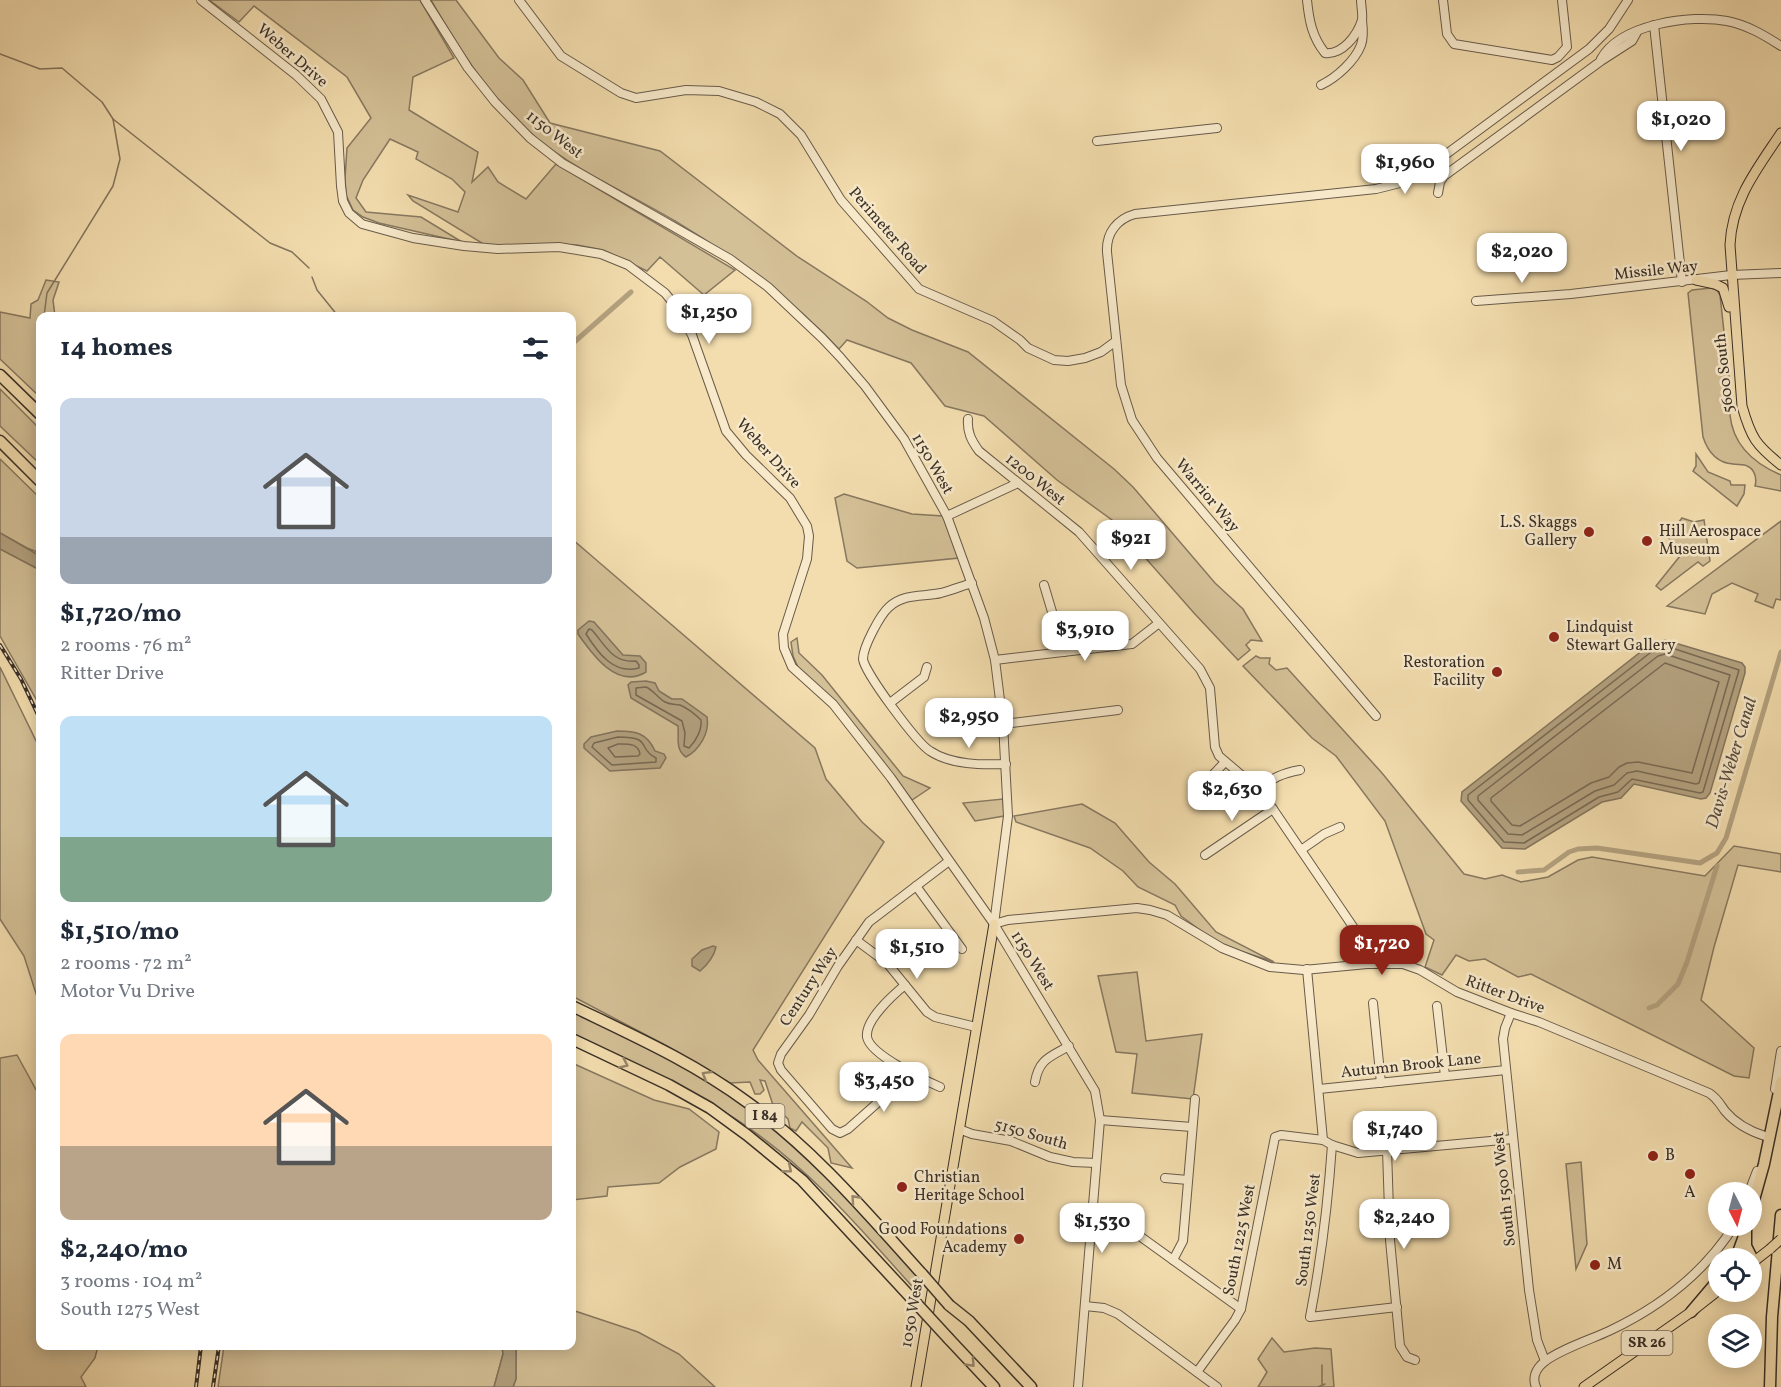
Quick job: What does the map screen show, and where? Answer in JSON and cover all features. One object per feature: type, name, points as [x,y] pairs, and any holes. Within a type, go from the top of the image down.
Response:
[{"type":"highway","points":[[0,375],[36,410]]},
{"type":"highway","points":[[0,441],[36,477]]},
{"type":"highway","name":"I 84","points":[[576,1008],[671,1054],[748,1102],[783,1130],[832,1174],[1023,1387]]},
{"type":"highway","name":"I 84","points":[[576,1041],[669,1085],[710,1108],[802,1180],[994,1387]]},
{"type":"highway","points":[[1759,1182],[1781,1082]]},
{"type":"highway","points":[[1770,1387],[1772,1317],[1781,1215]]},
{"type":"highway","points":[[1691,1312],[1708,1293]]},
{"type":"highway","points":[[950,1305],[969,1321],[1031,1387]]},
{"type":"main road","name":"5600 South","points":[[1781,133],[1756,171],[1735,210],[1731,227],[1731,275],[1743,406],[1747,425],[1762,450],[1777,457],[1781,465]]},
{"type":"main road","points":[[1696,280],[1723,288],[1728,302],[1731,338],[1738,359]]},
{"type":"main road","name":"1050 West","points":[[916,1387],[993,924]]},
{"type":"main road","points":[[1762,1255],[1781,1239]]},
{"type":"main road","name":"SR 26","points":[[1584,1387],[1708,1299]]},
{"type":"street","name":"Weber Drive","points":[[201,0],[296,75],[321,99],[338,132],[343,201],[349,213],[362,224],[413,238],[464,246],[498,249],[559,247],[601,254],[628,265],[665,293],[678,309],[692,335],[726,431],[790,498],[807,526],[809,536],[807,559],[783,634],[787,657],[792,667],[833,704],[856,732],[993,924]]},
{"type":"street","name":"1150 West","points":[[425,0],[468,68],[495,102],[530,138],[562,163],[730,259],[768,288],[822,338],[865,386],[904,439],[947,516],[984,618],[995,660],[1003,724],[1008,816],[993,924],[1095,1091],[1100,1120],[1078,1387]]},
{"type":"street","name":"Perimeter Road","points":[[519,0],[561,56],[621,93],[636,98],[686,90],[719,91],[756,102],[780,114],[801,135],[841,200],[919,289],[993,321],[1028,348],[1054,360],[1068,361],[1085,358],[1101,352],[1116,341]]},
{"type":"street","points":[[1307,0],[1310,23],[1318,44],[1325,53],[1333,54],[1341,51],[1362,19]]},
{"type":"street","points":[[1321,85],[1334,79],[1361,46],[1363,34],[1361,0]]},
{"type":"street","points":[[1443,0],[1447,34],[1454,44],[1552,60],[1567,48],[1562,0]]},
{"type":"street","name":"Warrior Way","points":[[1376,716],[1157,458],[1132,420],[1121,385],[1107,252],[1108,237],[1119,221],[1131,215],[1376,189],[1412,178],[1589,49],[1609,29],[1628,0]]},
{"type":"street","points":[[1438,193],[1444,176],[1601,61],[1610,48],[1628,35],[1654,25],[1701,20],[1726,21],[1756,31],[1781,46]]},
{"type":"street","points":[[1654,25],[1682,282]]},
{"type":"street","points":[[1097,141],[1217,128]]},
{"type":"street","name":"Missile Way","points":[[1476,302],[1682,282],[1731,275],[1781,273]]},
{"type":"street","name":"1200 West","points":[[968,419],[967,428],[970,439],[979,451],[1079,532],[1205,676],[1210,688],[1215,747],[1225,762]]},
{"type":"street","points":[[947,516],[1018,483]]},
{"type":"street","points":[[972,583],[941,593],[902,598],[887,608],[864,647],[863,661],[869,675],[929,751],[952,760],[984,765],[1006,764]]},
{"type":"street","points":[[1044,585],[1064,652]]},
{"type":"street","points":[[995,660],[1132,644],[1160,623]]},
{"type":"street","points":[[890,703],[924,677],[927,667]]},
{"type":"street","points":[[1003,724],[1118,710]]},
{"type":"street","points":[[1198,782],[1208,780],[1225,762],[1259,790],[1360,937],[1365,948],[1367,964]]},
{"type":"street","points":[[1259,790],[1270,780],[1300,770]]},
{"type":"street","points":[[1205,855],[1273,810]]},
{"type":"street","points":[[1301,850],[1324,834],[1340,827]]},
{"type":"street","name":"Century Way","points":[[907,1071],[902,1081],[848,1130],[840,1133],[832,1128],[781,1070],[778,1063],[781,1054],[873,918],[949,861]]},
{"type":"street","points":[[916,886],[962,949]]},
{"type":"street","name":"Ritter Drive","points":[[993,924],[1137,908],[1167,915],[1222,948],[1270,967],[1288,970],[1367,964],[1403,964],[1415,967],[1457,992],[1539,1022],[1709,1093],[1736,1122],[1765,1136]]},
{"type":"street","points":[[856,940],[887,963],[927,1012],[935,1017],[976,1027]]},
{"type":"street","points":[[1307,969],[1323,1140],[1358,1153],[1513,1138]]},
{"type":"street","points":[[905,985],[885,1002],[868,1028],[867,1038],[872,1046],[907,1071],[940,1087]]},
{"type":"street","points":[[1372,1004],[1381,1083]]},
{"type":"street","points":[[1437,1006],[1445,1076]]},
{"type":"street","name":"South 1500 West","points":[[1511,1013],[1503,1039],[1506,1070],[1529,1290],[1537,1340],[1545,1361]]},
{"type":"street","points":[[1035,1082],[1037,1070],[1042,1062],[1069,1046]]},
{"type":"street","points":[[1752,1182],[1765,1136],[1781,1051]]},
{"type":"street","name":"Autumn Brook Lane","points":[[1319,1089],[1506,1070]]},
{"type":"street","points":[[1173,1260],[1183,1241],[1195,1100]]},
{"type":"street","points":[[1100,1120],[1192,1127]]},
{"type":"street","name":"5150 South","points":[[959,1129],[972,1134],[1011,1141],[1050,1157],[1073,1162],[1096,1163]]},
{"type":"street","name":"South 1225 West","points":[[1197,1372],[1241,1309],[1275,1137],[1323,1140]]},
{"type":"street","name":"South 1250 West","points":[[1332,1145],[1328,1204],[1310,1317],[1397,1307]]},
{"type":"street","points":[[1387,1150],[1390,1240],[1400,1346],[1407,1357],[1415,1360]]},
{"type":"street","points":[[1166,1178],[1188,1180]]},
{"type":"street","points":[[1092,1218],[1110,1219],[1123,1224],[1241,1309]]},
{"type":"street","points":[[1534,1386],[1538,1368],[1545,1361],[1612,1330],[1663,1301],[1702,1267],[1728,1236]]},
{"type":"street","points":[[1085,1306],[1104,1308],[1118,1314],[1217,1387]]},
{"type":"shaded area","points":[[209,0],[420,0],[454,58],[413,77],[409,110],[478,152],[472,182],[488,167],[498,182],[526,199],[556,164],[735,270],[704,295],[660,257],[647,271],[603,250],[577,245],[485,245],[413,201],[408,195],[458,212],[465,192],[452,179],[416,159],[418,152],[390,139],[363,180],[356,198],[366,212],[421,217],[462,242],[379,223],[363,217],[353,210],[346,195],[347,148],[371,118],[347,77],[254,6],[239,22]]},
{"type":"shaded area","points":[[431,0],[456,0],[499,58],[523,80],[550,123],[660,151],[798,257],[888,318],[968,352],[1114,469],[1133,487],[1215,583],[1243,609],[1262,641],[1251,640],[1246,645],[1250,650],[1238,660],[1112,520],[1057,480],[984,416],[945,406],[911,363],[847,340],[839,349],[802,313],[741,264],[675,221],[551,150],[519,123],[490,91],[464,55]]},
{"type":"shaded area","points":[[46,280],[59,282],[53,300],[54,312],[36,312],[36,393],[0,359],[0,312],[30,318],[31,304],[38,300]]},
{"type":"shaded area","points":[[1711,288],[1717,290],[1720,295],[1732,426],[1741,444],[1754,459],[1781,475],[1781,491],[1755,486],[1754,472],[1750,467],[1718,459],[1710,452],[1703,437],[1688,293],[1692,290]]},
{"type":"shaded area","points":[[0,389],[36,425],[36,460],[0,426]]},
{"type":"shaded area","points":[[1696,454],[1708,472],[1730,481],[1731,485],[1745,485],[1744,494],[1737,506],[1693,471],[1696,466]]},
{"type":"shaded area","points":[[0,459],[36,494],[36,551],[0,533]]},
{"type":"shaded area","points":[[844,494],[912,514],[943,516],[959,558],[857,568],[847,561],[835,498]]},
{"type":"shaded area","points":[[1682,518],[1694,522],[1704,520],[1710,561],[1703,566],[1698,562],[1661,590],[1656,586],[1684,551],[1667,537]]},
{"type":"shaded area","points":[[1781,521],[1781,600],[1776,599],[1773,608],[1755,601],[1758,594],[1732,583],[1712,594],[1705,614],[1667,606]]},
{"type":"shaded area","points":[[576,542],[815,748],[826,779],[862,822],[884,842],[753,1050],[758,1060],[852,1168],[831,1163],[828,1148],[802,1122],[796,1131],[790,1128],[788,1119],[773,1105],[765,1081],[760,1080],[764,1090],[760,1094],[755,1094],[750,1082],[730,1083],[667,1046],[576,998]]},
{"type":"shaded area","points":[[0,549],[36,568],[36,699],[0,636]]},
{"type":"shaded area","points":[[797,638],[799,653],[822,675],[903,776],[930,788],[912,800],[835,702],[798,667],[793,656],[791,642]]},
{"type":"shaded area","points":[[1256,656],[1270,658],[1269,664],[1276,670],[1287,668],[1382,773],[1464,874],[1485,879],[1502,875],[1521,882],[1548,877],[1578,860],[1592,857],[1705,876],[1734,846],[1781,854],[1781,872],[1738,865],[1701,1000],[1754,1048],[1749,1078],[1734,1076],[1531,974],[1518,977],[1485,959],[1469,961],[1456,955],[1442,975],[1425,967],[1434,940],[1426,934],[1385,821],[1336,756],[1312,738],[1243,666]]},
{"type":"shaded area","points":[[0,667],[36,741],[36,994],[24,956],[0,919]]},
{"type":"shaded area","points":[[1003,799],[1004,816],[975,821],[963,803]]},
{"type":"shaded area","points":[[1082,804],[1115,823],[1149,862],[1175,884],[1216,932],[1274,962],[1219,944],[1181,916],[1175,905],[1138,887],[1123,871],[1090,848],[1016,822],[1014,816]]},
{"type":"shaded area","points":[[1137,972],[1146,1041],[1202,1034],[1193,1099],[1132,1093],[1137,1054],[1116,1052],[1098,976]]},
{"type":"shaded area","points":[[576,1013],[693,1072],[769,1124],[822,1172],[920,1278],[917,1292],[876,1245],[811,1178],[763,1138],[737,1120],[656,1074],[576,1036]]},
{"type":"shaded area","points":[[17,1055],[36,1090],[36,1350],[97,1350],[95,1358],[81,1377],[86,1387],[0,1387],[0,1058]]},
{"type":"shaded area","points":[[576,1065],[654,1100],[689,1109],[719,1132],[716,1149],[680,1167],[659,1183],[608,1187],[607,1196],[576,1200]]},
{"type":"shaded area","points":[[1581,1162],[1587,1244],[1576,1269],[1566,1164]]},
{"type":"shaded area","points":[[576,1311],[638,1332],[679,1354],[715,1387],[513,1387],[516,1379],[516,1350],[576,1350]]},
{"type":"shaded area","points":[[1272,1338],[1284,1352],[1315,1348],[1331,1349],[1334,1387],[1258,1387],[1267,1372],[1258,1359]]},
{"type":"shaded area","points":[[223,1350],[502,1350],[503,1354],[494,1387],[218,1387]]},
{"type":"water","points":[[0,533],[36,554],[36,568],[0,549]]},
{"type":"water","points":[[589,621],[594,622],[623,655],[640,656],[646,663],[646,672],[635,676],[625,676],[615,673],[598,660],[578,634],[578,630]]},
{"type":"water","points":[[1665,640],[1742,663],[1745,667],[1710,793],[1706,798],[1701,799],[1634,784],[1621,798],[1602,802],[1525,849],[1502,848],[1461,801],[1462,792],[1652,643]]},
{"type":"water","points":[[631,682],[655,683],[659,691],[672,699],[682,699],[707,717],[705,735],[695,750],[686,757],[680,751],[678,726],[631,698],[628,685]]},
{"type":"water","points":[[617,731],[640,734],[648,740],[655,751],[664,754],[666,758],[660,768],[610,771],[584,748],[584,744],[591,737]]},
{"type":"water","points":[[716,947],[714,954],[703,969],[700,971],[692,966],[692,959],[702,950]]},
{"type":"water","points":[[502,1350],[516,1350],[516,1379],[513,1387],[494,1387]]},
{"type":"waterway","points":[[0,54],[40,69],[62,68],[102,102],[113,119],[120,159],[113,186],[47,293],[45,312]]},
{"type":"waterway","points":[[113,119],[270,243],[292,252],[309,268]]},
{"type":"waterway","points":[[312,277],[317,290],[335,312]]},
{"type":"waterway","points":[[576,340],[631,292]]},
{"type":"waterway","name":"Davis-Weber Canal","points":[[1518,872],[1544,870],[1569,852],[1578,849],[1597,848],[1700,863],[1717,853],[1726,838],[1781,652]]},
{"type":"waterway","points":[[1649,1008],[1657,1005],[1678,984],[1717,866]]},
{"type":"waterway","points":[[1322,1365],[1322,1384]]},
{"type":"waterway","points":[[1318,1387],[1325,1384]]},
{"type":"railway","points":[[0,645],[21,679],[36,711]]},
{"type":"railway","points":[[196,1387],[201,1350]]},
{"type":"railway","points":[[213,1387],[218,1350]]},
{"type":"place","name":"L.S. Skaggs Gallery","points":[[1589,532]]},
{"type":"place","name":"Hill Aerospace Museum","points":[[1647,541]]},
{"type":"place","name":"Lindquist Stewart Gallery","points":[[1554,637]]},
{"type":"place","name":"Restoration Facility","points":[[1497,672]]},
{"type":"place","name":"B","points":[[1653,1156]]},
{"type":"place","name":"A","points":[[1690,1174]]},
{"type":"place","name":"Christian Heritage School","points":[[902,1187]]},
{"type":"place","name":"Good Foundations Academy","points":[[1019,1239]]},
{"type":"place","name":"M","points":[[1595,1265]]}]
